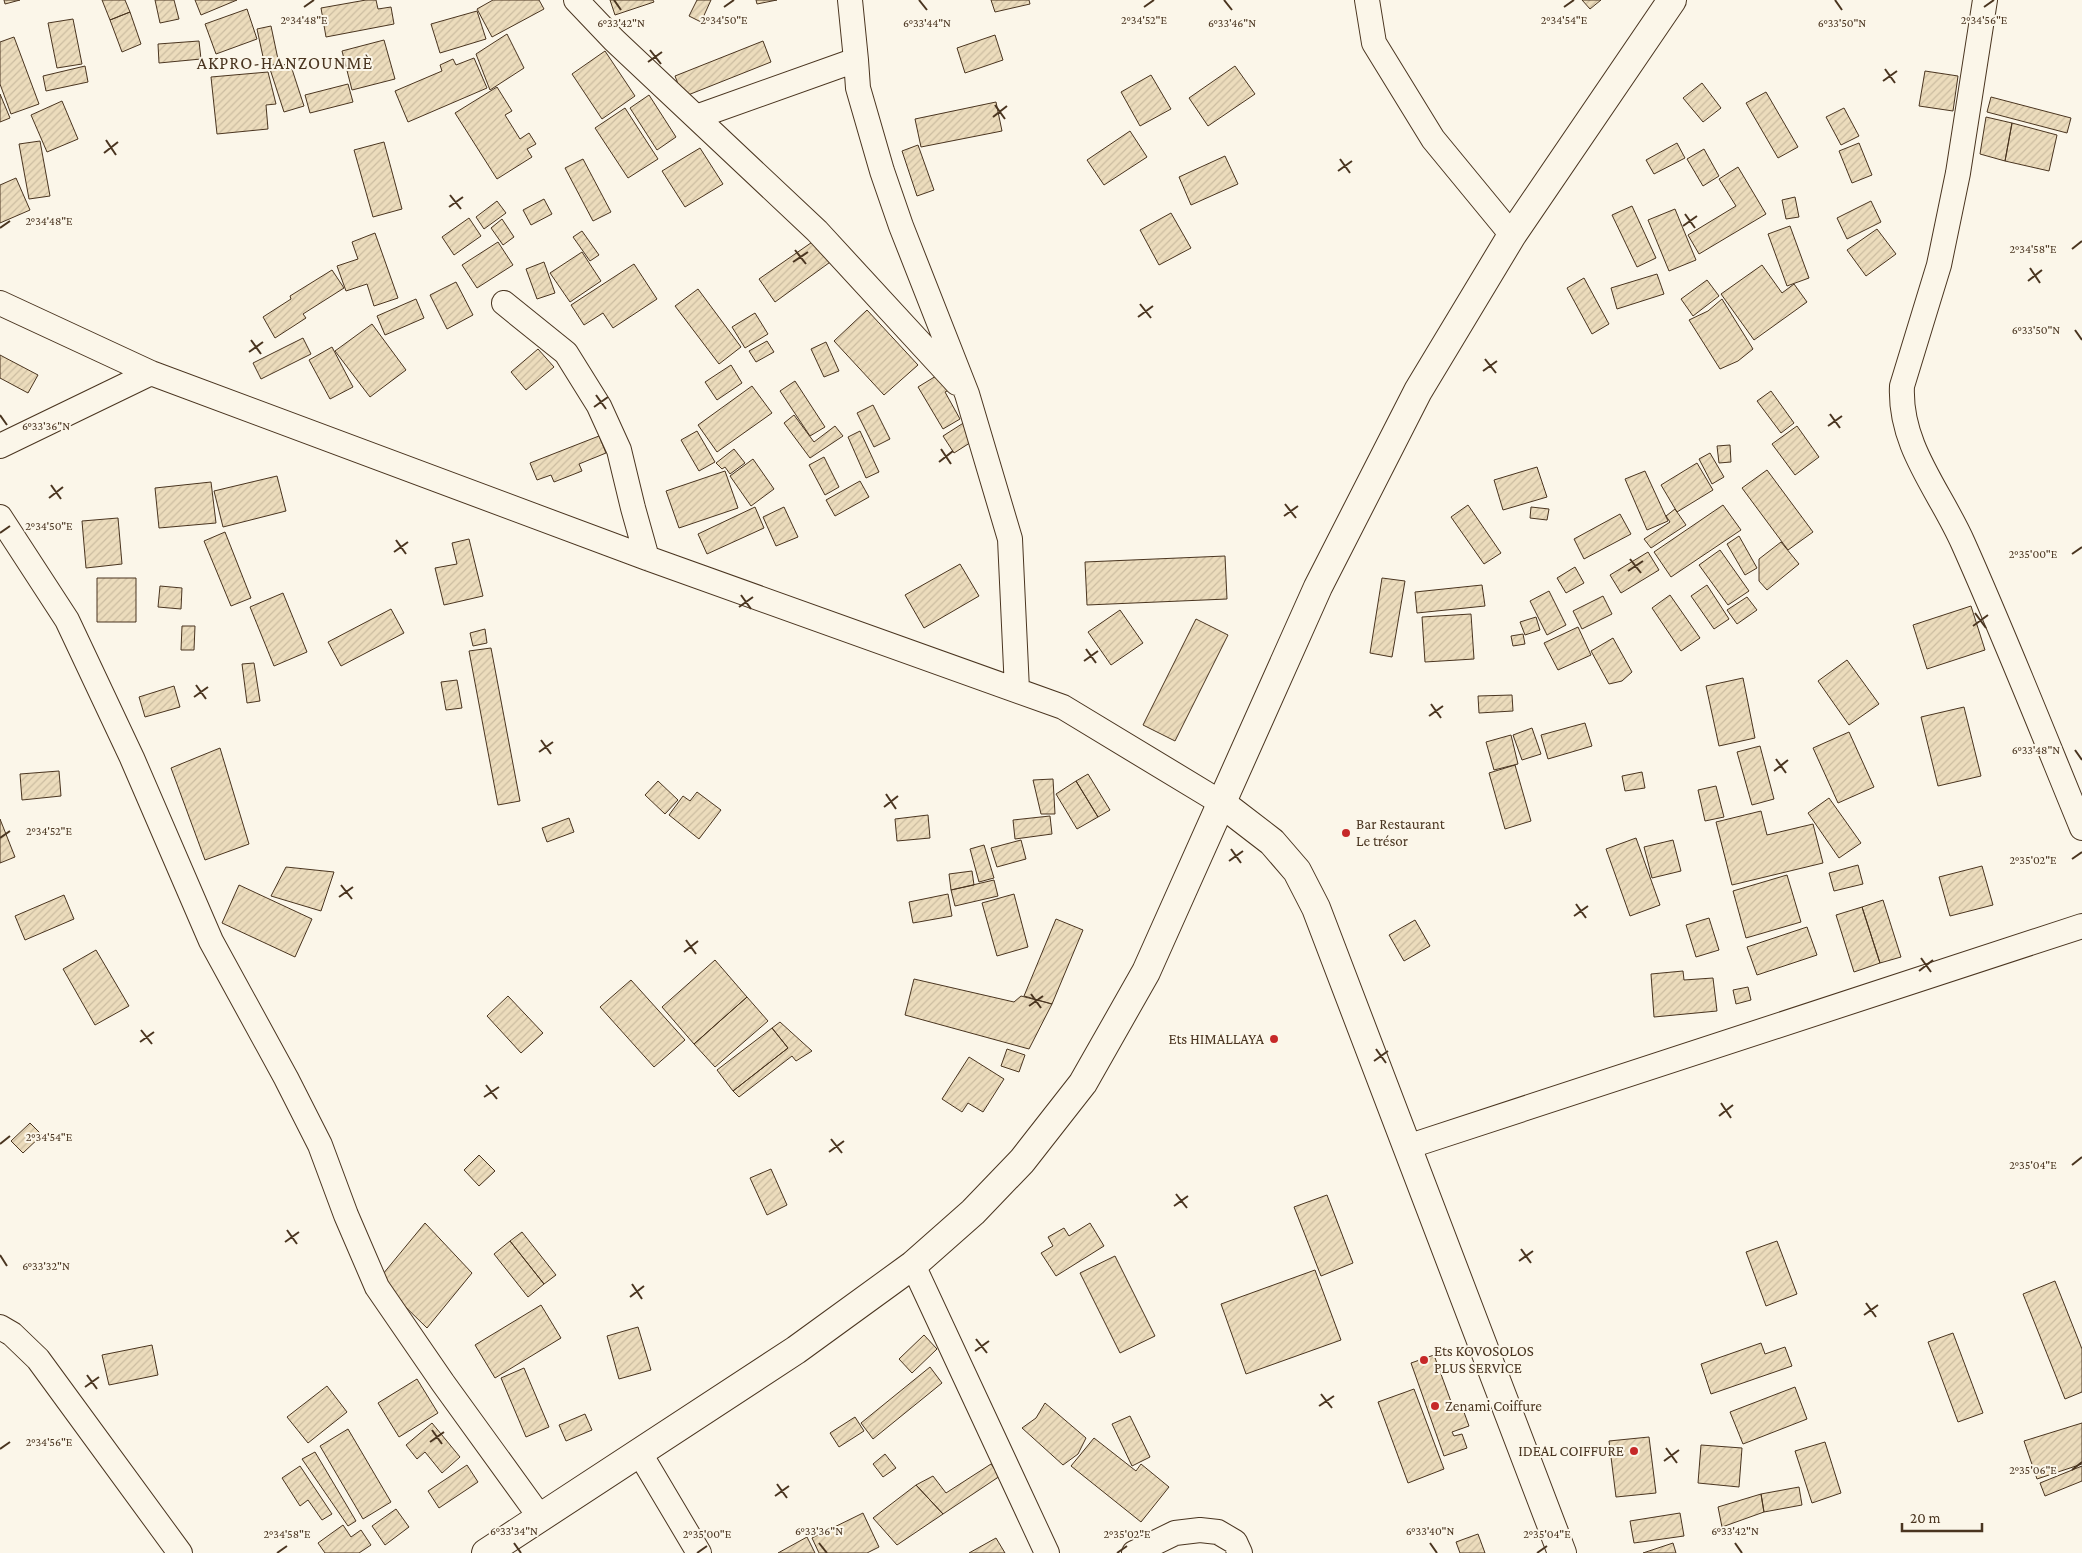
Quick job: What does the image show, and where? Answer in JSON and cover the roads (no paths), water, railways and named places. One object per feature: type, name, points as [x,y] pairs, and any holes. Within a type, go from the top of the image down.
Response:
[{"type":"main road","points":[[486,1553],[796,1350],[913,1265],[973,1212],[1022,1161],[1083,1083],[1146,972],[1220,802],[1318,587],[1418,391],[1512,235],[1672,0]]},
{"type":"main road","points":[[1220,802],[1272,842],[1297,871],[1316,908],[1562,1553]]},
{"type":"street","points":[[576,0],[614,40],[818,231],[967,394]]},
{"type":"street","points":[[850,0],[858,88],[882,171],[901,226],[967,394],[1010,539],[1017,690]]},
{"type":"street","points":[[1367,0],[1374,43],[1433,139],[1512,235]]},
{"type":"street","points":[[1985,0],[1958,173],[1939,265],[1902,386],[1901,404],[1904,422],[1918,460],[1962,540],[2082,828]]},
{"type":"street","points":[[696,117],[856,60]]},
{"type":"street","points":[[0,303],[151,373],[647,558],[1063,707],[1220,802]]},
{"type":"street","points":[[504,303],[566,353],[599,406],[619,450],[632,508],[647,558]]},
{"type":"street","points":[[0,446],[151,373]]},
{"type":"street","points":[[0,517],[67,620],[132,758],[212,941],[320,1145],[346,1215],[378,1287],[442,1383],[540,1517]]},
{"type":"street","points":[[1407,1147],[2082,926]]},
{"type":"street","points":[[913,1265],[1047,1553]]},
{"type":"street","points":[[0,1327],[12,1334],[38,1359],[180,1553]]},
{"type":"street","points":[[639,1452],[699,1553]]},
{"type":"street","points":[[1134,1553],[1175,1533],[1200,1530],[1218,1532],[1234,1542],[1240,1553]]},
{"type":"place","name":"Bar Restaurant Le trésor","points":[[1346,833]]},
{"type":"place","name":"Ets HIMALLAYA","points":[[1274,1039]]},
{"type":"place","name":"Ets KOVOSOLOS PLUS SERVICE","points":[[1424,1360]]},
{"type":"place","name":"Zenami Coiffure","points":[[1435,1406]]},
{"type":"place","name":"IDEAL COIFFURE","points":[[1634,1451]]},
{"type":"district","name":"AKPRO-HANZOUNMÈ","points":[[285,63]]}]
